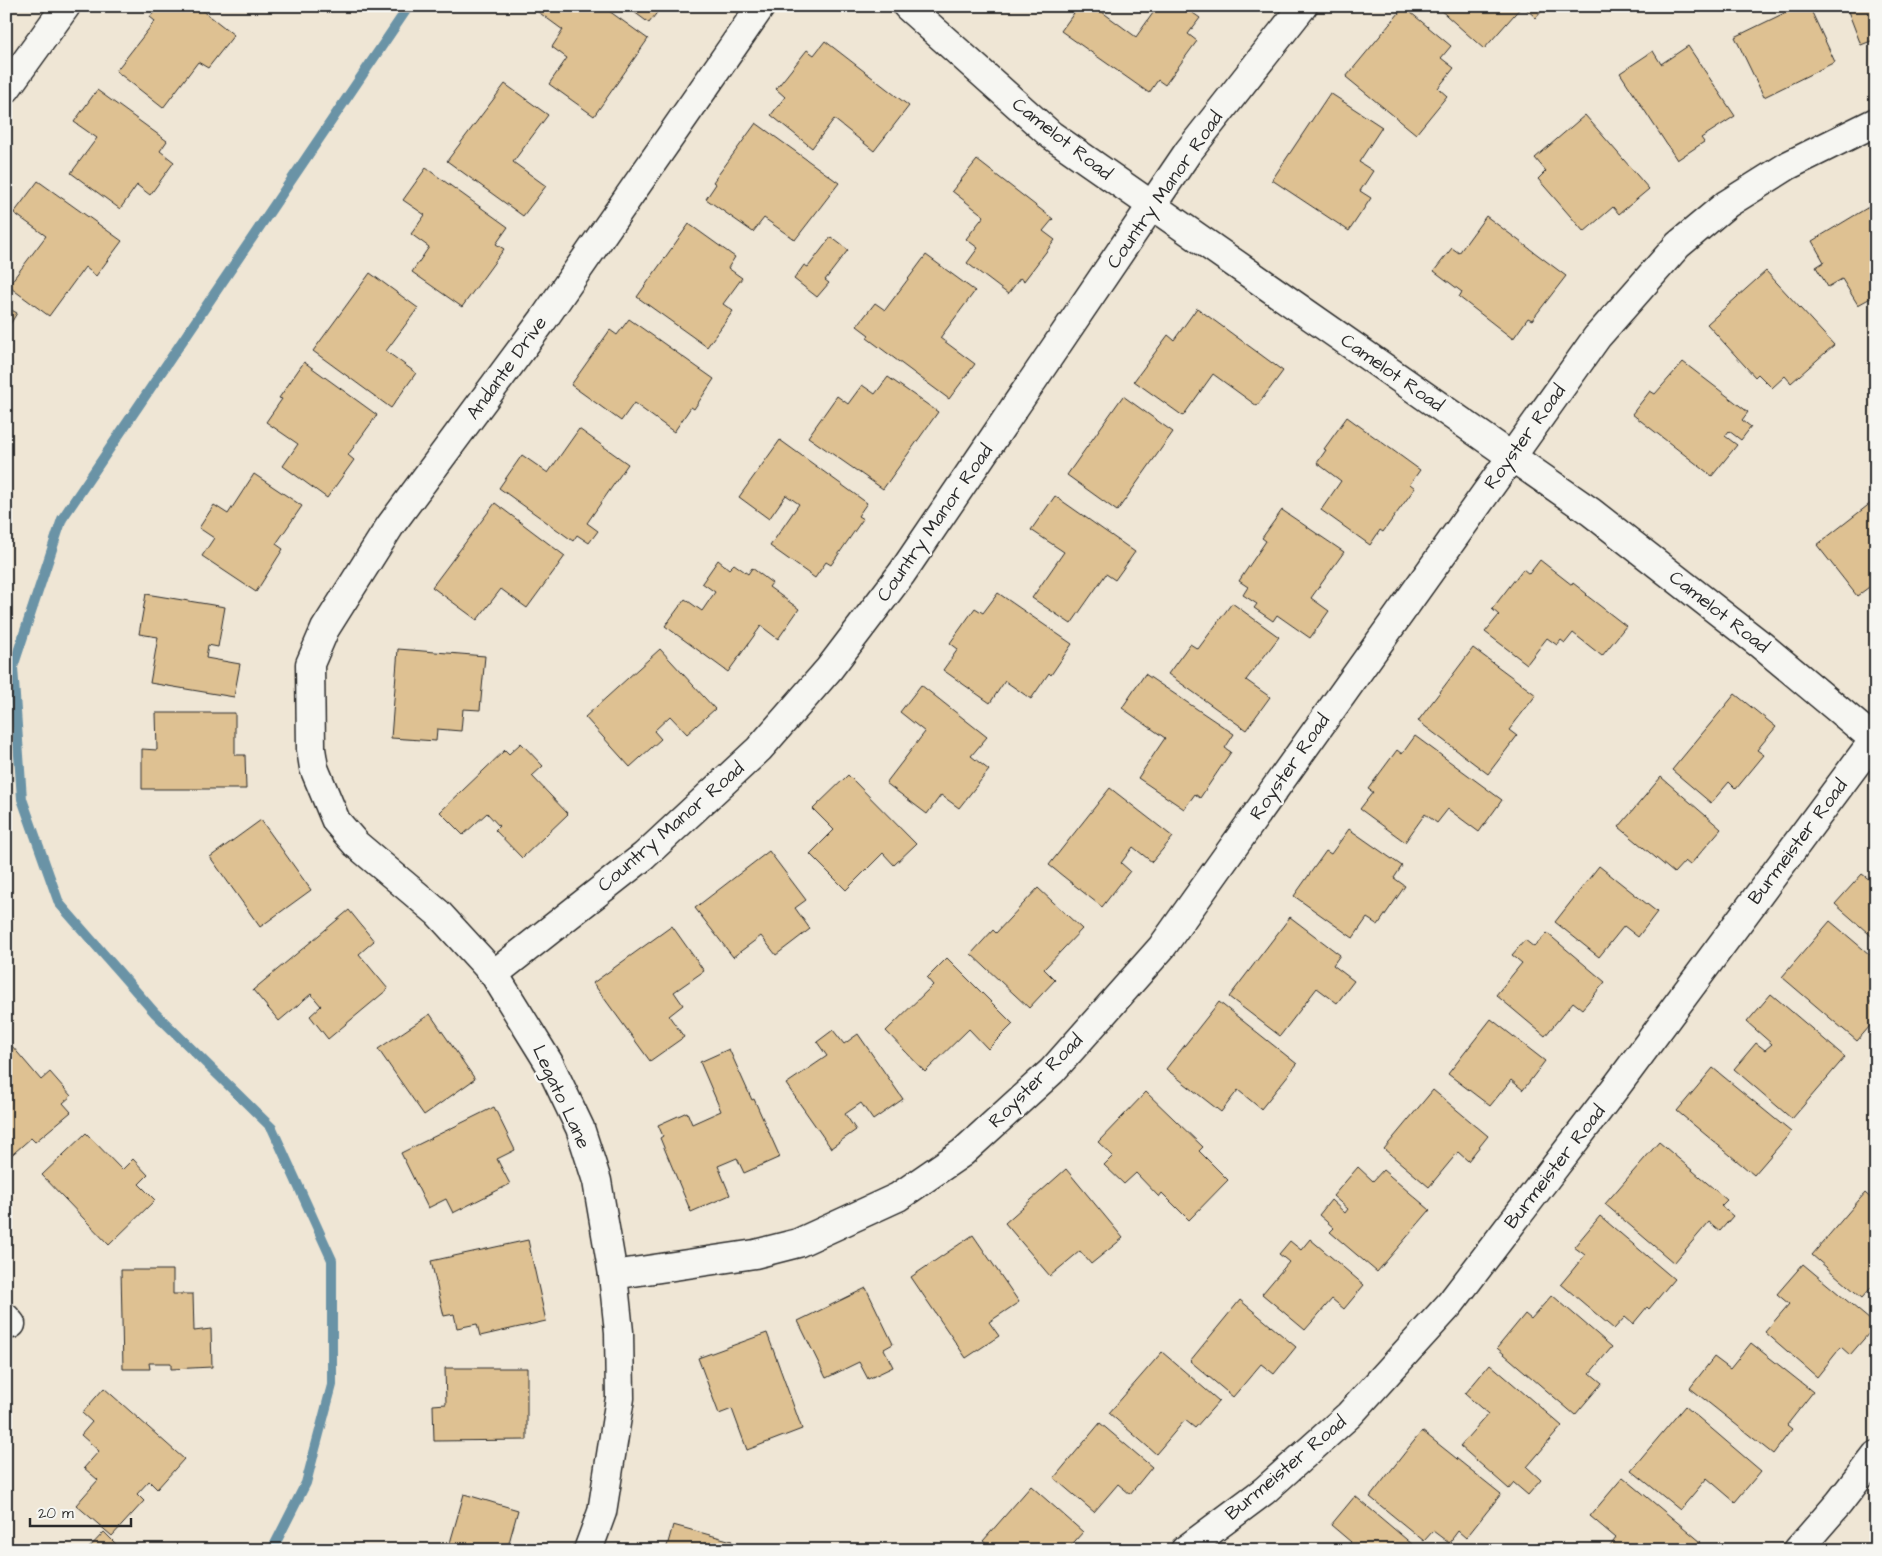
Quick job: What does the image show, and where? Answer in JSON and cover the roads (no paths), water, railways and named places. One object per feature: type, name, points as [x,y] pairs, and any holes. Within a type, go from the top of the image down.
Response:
[{"type":"street","points":[[6,90],[66,6]]},
{"type":"street","name":"Andante Drive","points":[[311,750],[310,664],[325,629],[390,526],[542,320],[761,6]]},
{"type":"street","name":"Camelot Road","points":[[907,6],[1051,135],[1591,512],[1761,644],[1875,740]]},
{"type":"street","name":"Country Manor Road","points":[[494,974],[644,856],[758,750],[828,669],[902,573],[1188,152],[1303,6]]},
{"type":"street","name":"Royster Road","points":[[613,1275],[755,1254],[798,1242],[898,1197],[969,1147],[1052,1071],[1162,947],[1597,336],[1678,245],[1727,204],[1789,165],[1876,122]]},
{"type":"street","name":"Burmeister Road","points":[[1185,1550],[1264,1491],[1349,1415],[1450,1304],[1616,1087],[1875,740]]},
{"type":"street","name":"Legato Lane","points":[[311,750],[314,768],[336,821],[356,844],[438,913],[494,974],[549,1063],[580,1128],[597,1182],[613,1275],[619,1332],[620,1398],[602,1512],[588,1550]]},
{"type":"street","points":[[1798,1550],[1839,1503],[1876,1455]]},
{"type":"waterway","points":[[272,1550],[306,1483],[332,1385],[332,1260],[272,1128],[155,1013],[59,903],[22,799],[13,667],[62,519],[409,6]]}]
